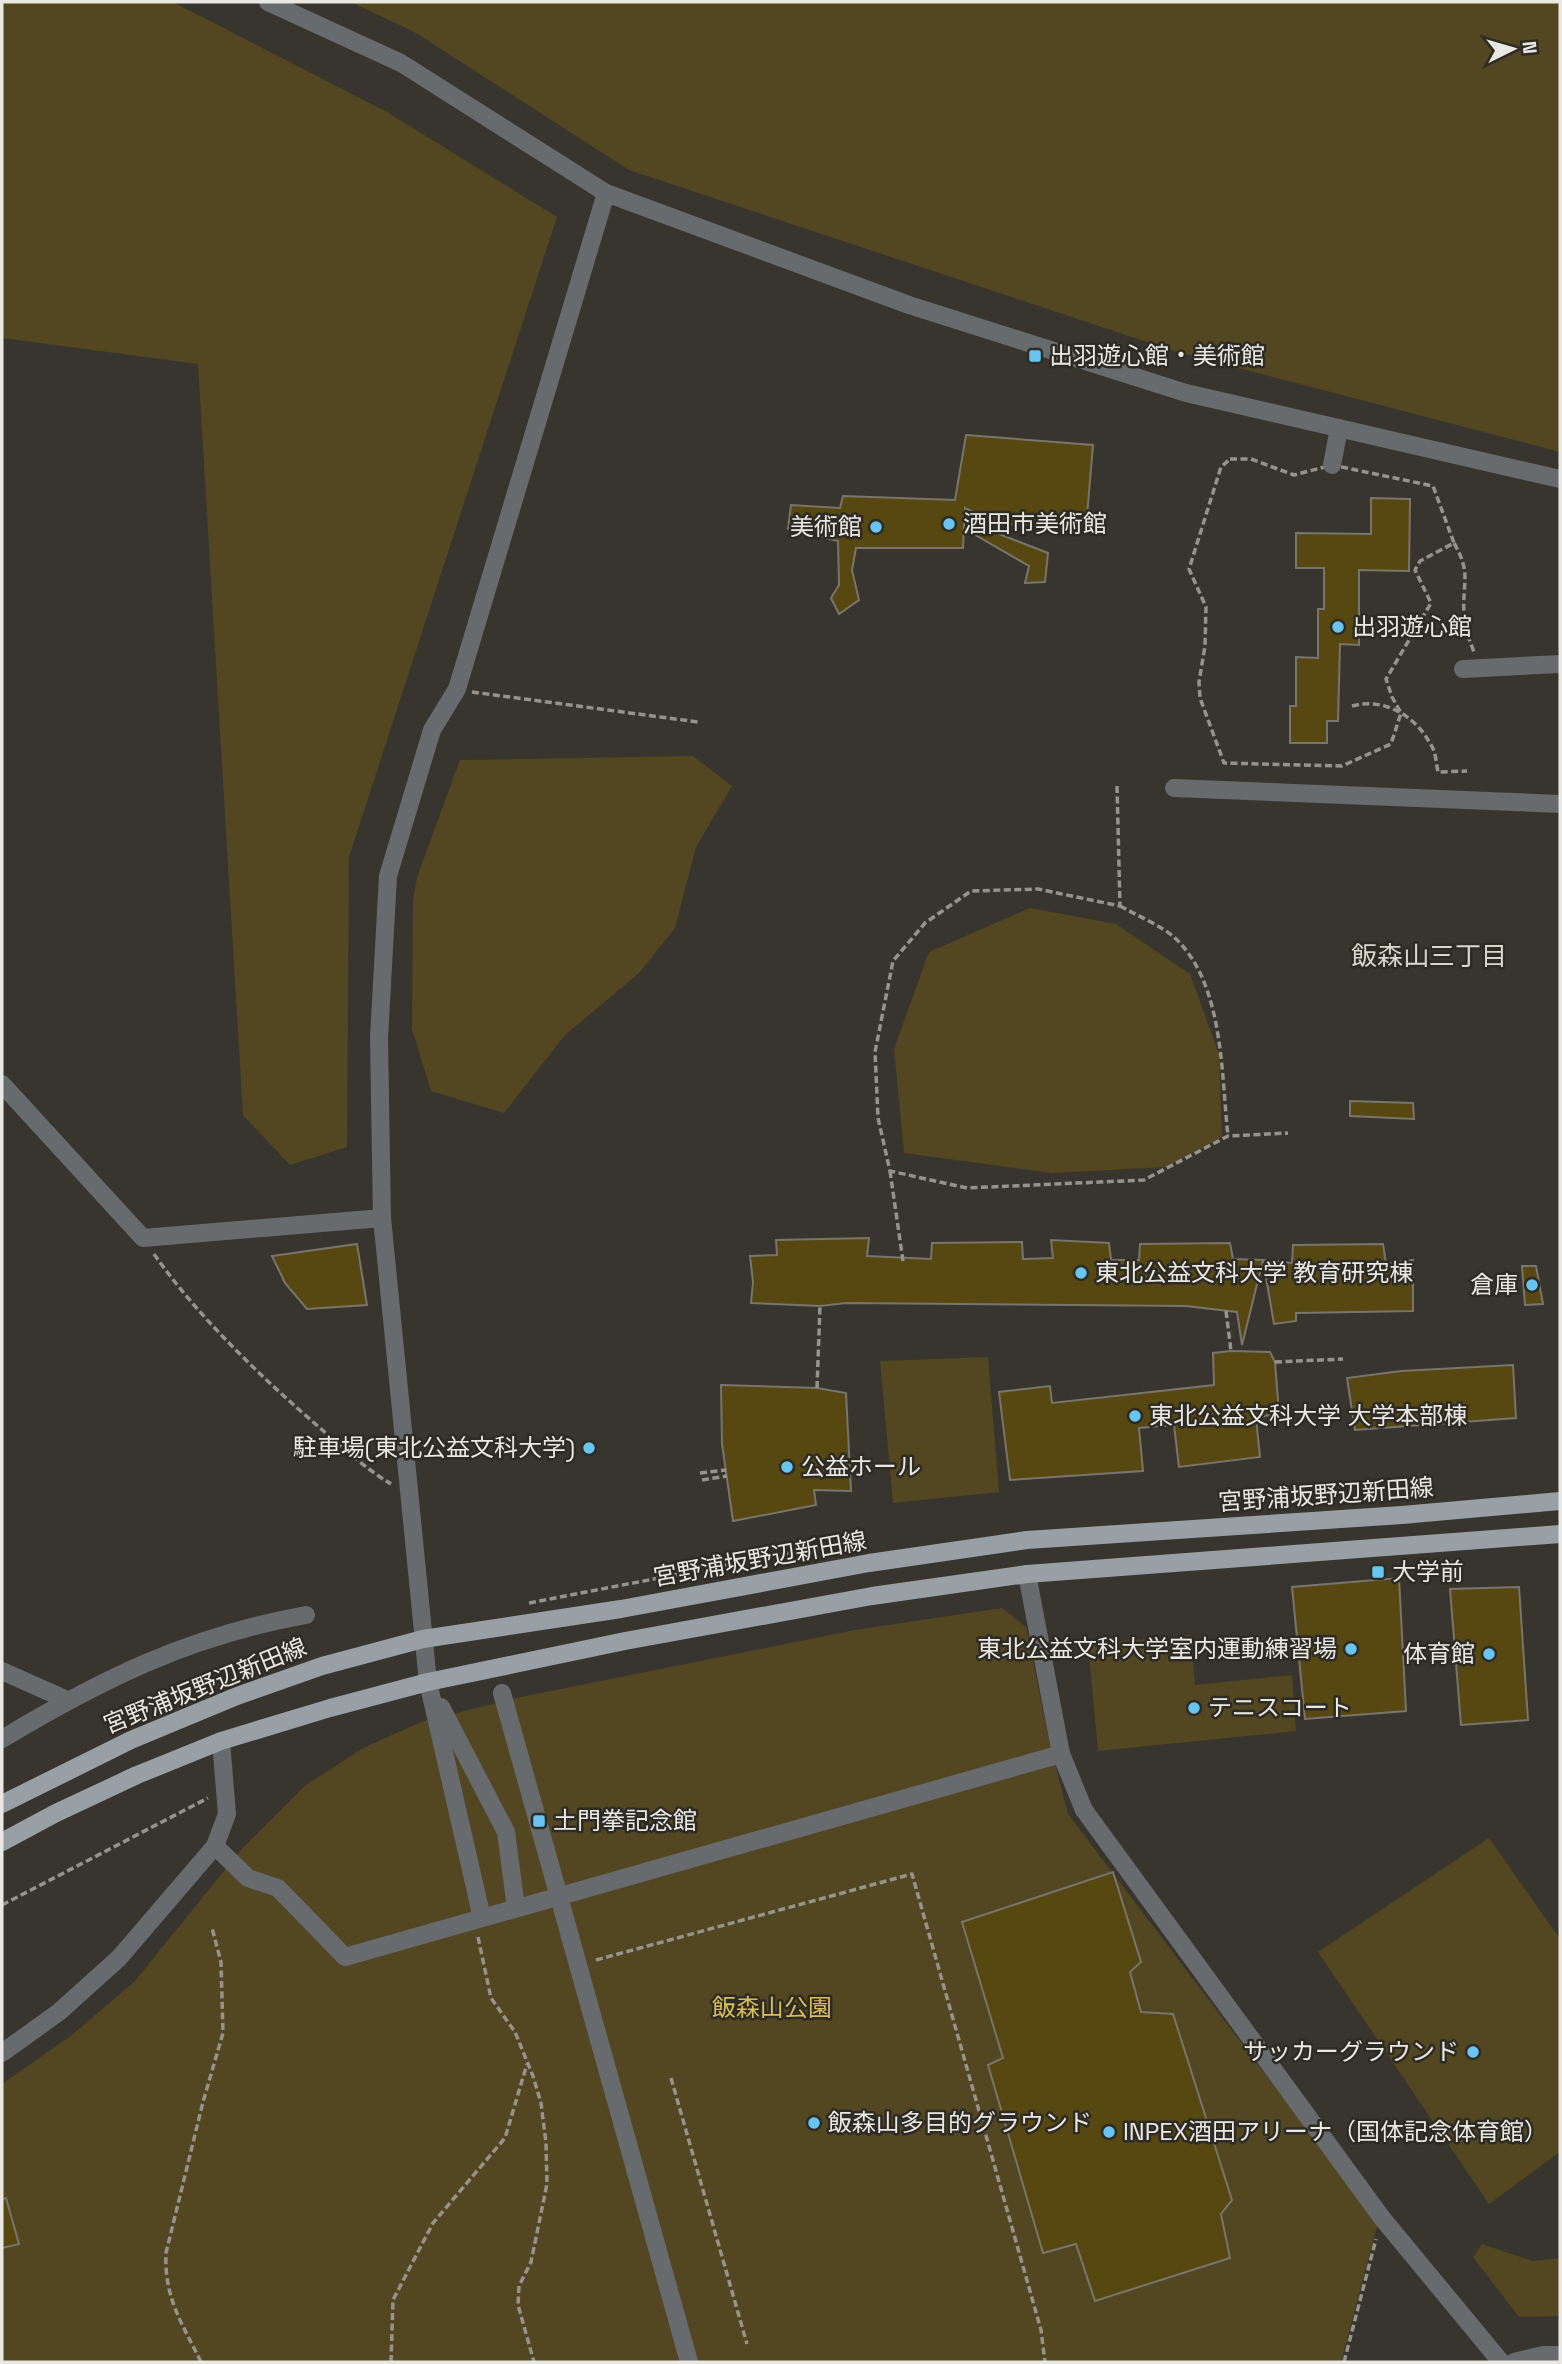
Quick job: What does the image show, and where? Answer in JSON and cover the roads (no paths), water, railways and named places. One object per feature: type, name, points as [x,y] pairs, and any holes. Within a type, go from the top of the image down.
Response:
[{"type":"main road","name":"宮野浦坂野辺新田線","points":[[2,1804],[131,1740],[237,1696],[322,1666],[423,1639],[621,1609],[869,1563],[1027,1540],[1402,1515],[1560,1501]]},
{"type":"main road","points":[[2,1842],[56,1813],[138,1775],[221,1741],[428,1682],[625,1641],[845,1601],[1027,1574],[1560,1534]]},
{"type":"street","points":[[268,2],[401,64],[606,193],[909,305],[1186,393],[1560,480]]},
{"type":"street","points":[[482,1918],[428,1682],[382,1218],[379,1038],[388,876],[432,730],[457,689],[606,193]]},
{"type":"street","points":[[1332,465],[1339,428]]},
{"type":"street","points":[[1472,669],[1560,664]]},
{"type":"street","points":[[1174,788],[1560,804]]},
{"type":"street","points":[[2,1084],[143,1238],[382,1218]]},
{"type":"street","points":[[1027,1574],[1061,1754],[1084,1810],[1382,2218],[1501,2362]]},
{"type":"street","points":[[2,1739],[67,1700],[123,1672],[172,1652],[265,1623],[306,1615]]},
{"type":"street","points":[[2,1671],[67,1700]]},
{"type":"street","points":[[428,1682],[506,1832],[516,1908]]},
{"type":"street","points":[[502,1693],[689,2362]]},
{"type":"street","points":[[2,2053],[59,2012],[119,1958],[215,1846],[227,1814],[221,1741]]},
{"type":"street","points":[[215,1846],[248,1878],[278,1888],[345,1957],[1061,1754]]},
{"type":"street","points":[[1514,2362],[1524,2358],[1560,2355]]},
{"type":"place","name":"出羽遊心館・美術館","points":[[1035,356]]},
{"type":"place","name":"酒田市美術館","points":[[949,524]]},
{"type":"place","name":"美術館","points":[[876,527]]},
{"type":"place","name":"出羽遊心館","points":[[1338,627]]},
{"type":"place","name":"東北公益文科大学 教育研究棟","points":[[1081,1273]]},
{"type":"place","name":"倉庫","points":[[1532,1285]]},
{"type":"place","name":"東北公益文科大学 大学本部棟","points":[[1135,1416]]},
{"type":"place","name":"駐車場(東北公益文科大学)","points":[[589,1448]]},
{"type":"place","name":"公益ホール","points":[[787,1467]]},
{"type":"place","name":"大学前","points":[[1378,1572]]},
{"type":"place","name":"東北公益文科大学室内運動練習場","points":[[1351,1649]]},
{"type":"place","name":"体育館","points":[[1489,1654]]},
{"type":"place","name":"テニスコート","points":[[1194,1708]]},
{"type":"place","name":"土門拳記念館","points":[[539,1821]]},
{"type":"place","name":"サッカーグラウンド","points":[[1473,2052]]},
{"type":"place","name":"飯森山多目的グラウンド","points":[[814,2123]]},
{"type":"place","name":"INPEX酒田アリーナ（国体記念体育館）","points":[[1109,2132]]},
{"type":"district","name":"飯森山三丁目","points":[[1429,956]]},
{"type":"park label","name":"飯森山公園","points":[[772,2008]]}]
